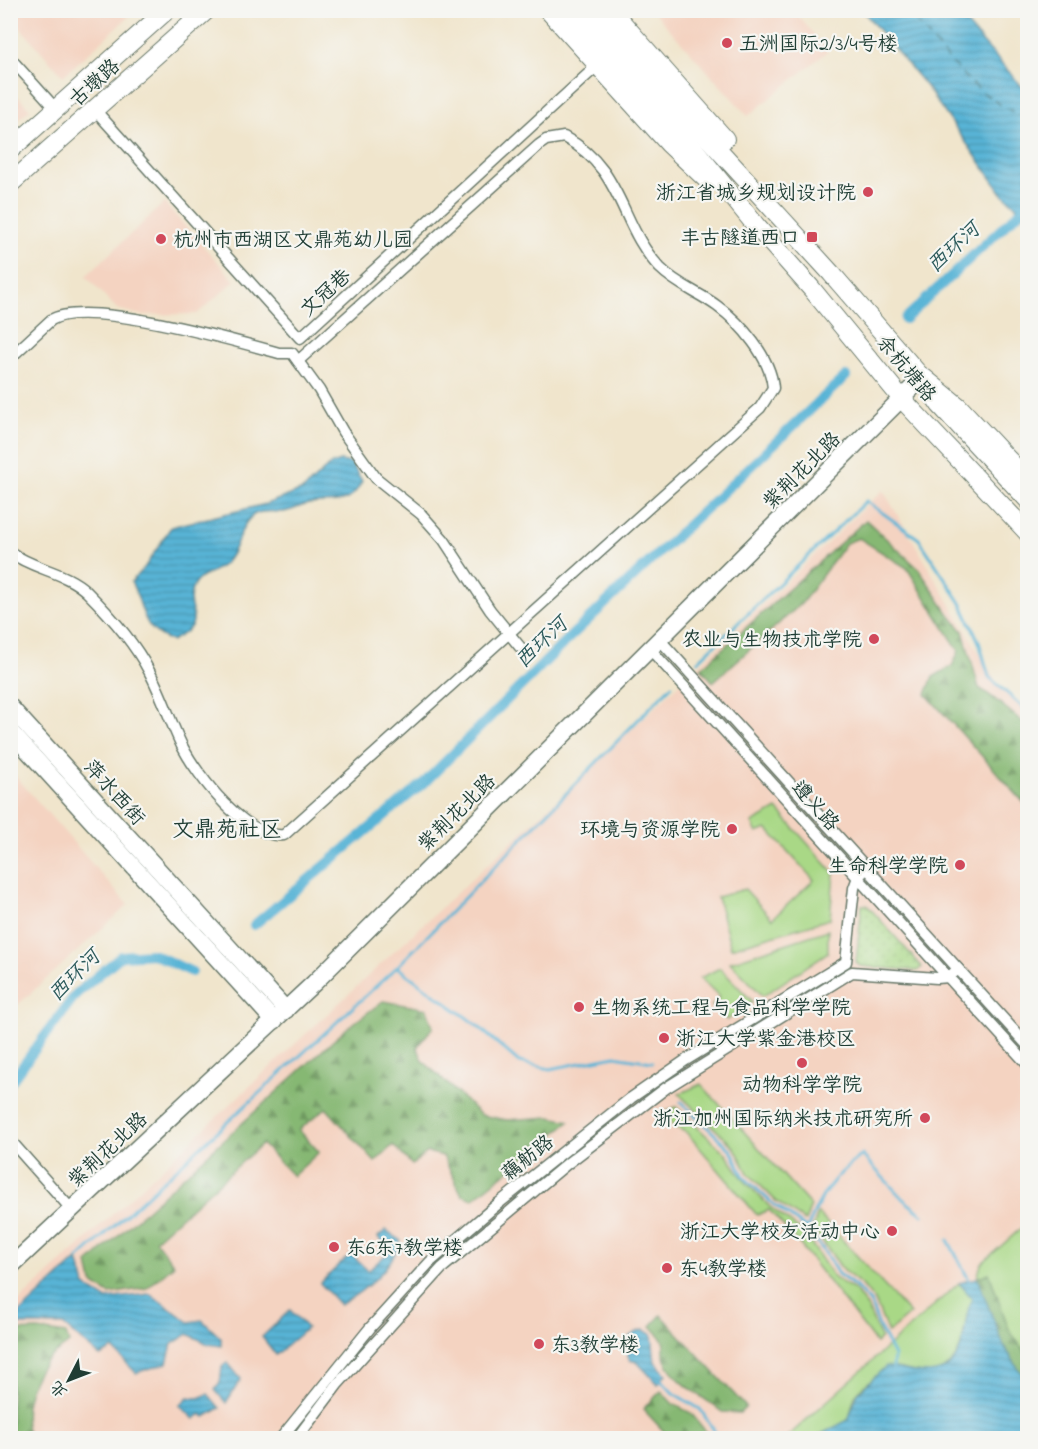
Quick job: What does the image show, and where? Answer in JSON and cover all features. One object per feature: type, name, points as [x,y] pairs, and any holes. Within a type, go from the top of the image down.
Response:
[{"type":"highway","points":[[922,378],[957,407],[1028,483]]},
{"type":"main road","name":"古墩路","points":[[10,150],[167,10]]},
{"type":"main road","name":"古墩路","points":[[10,184],[96,111],[207,10]]},
{"type":"main road","name":"余杭塘路","points":[[548,10],[669,144],[757,228]]},
{"type":"main road","name":"余杭塘路","points":[[571,10],[674,124],[757,228],[834,315],[902,399],[1028,533]]},
{"type":"main road","name":"余杭塘路","points":[[591,10],[775,212],[922,378],[940,405],[1028,500]]},
{"type":"main road","name":"余杭塘路","points":[[611,10],[732,147],[775,212]]},
{"type":"main road","name":"紫荆花北路","points":[[10,1267],[280,1016],[922,378]]},
{"type":"main road","name":"萍水西街","points":[[10,707],[202,930]]},
{"type":"main road","name":"萍水西街","points":[[10,731],[202,930],[280,1016]]},
{"type":"street","points":[[10,58],[56,110]]},
{"type":"street","name":"文冠巷","points":[[96,111],[300,338],[598,65]]},
{"type":"street","points":[[10,552],[31,565],[63,575],[85,591],[130,641],[148,669],[184,749],[213,791],[243,819],[273,836],[284,835],[294,829],[767,402],[773,388],[769,369],[749,338],[717,306],[671,278],[647,253],[619,194],[594,158],[570,141],[554,138],[539,145],[298,361]]},
{"type":"street","points":[[10,358],[51,320],[59,315],[81,312],[193,329],[279,353],[292,353],[376,478],[421,514],[444,540],[520,647]]},
{"type":"street","name":"遵义路","points":[[655,644],[867,868],[1028,1046]]},
{"type":"street","name":"遵义路","points":[[655,644],[858,877],[1028,1065]]},
{"type":"street","points":[[867,868],[858,877],[854,888],[849,967],[949,977],[958,969]]},
{"type":"street","name":"藕舫路","points":[[281,1438],[363,1336],[430,1262],[499,1203],[631,1098],[686,1060],[849,967]]},
{"type":"street","name":"藕舫路","points":[[297,1438],[337,1384],[442,1268],[568,1163],[675,1082],[849,967]]},
{"type":"street","points":[[10,1140],[72,1210]]},
{"type":"shaded area","points":[[10,11],[135,11],[63,76],[11,17]]},
{"type":"shaded area","points":[[653,11],[794,11],[828,51],[748,116]]},
{"type":"shaded area","points":[[10,88],[30,109],[11,126],[10,126]]},
{"type":"shaded area","name":"杭州市西湖区文鼎苑幼儿园","points":[[164,203],[235,281],[197,314],[141,315],[117,309],[86,276]]},
{"type":"shaded area","name":"浙江大学紫金港校区","points":[[883,490],[1001,690],[1027,709],[1027,1438],[11,1438],[11,1309],[591,768]]},
{"type":"shaded area","points":[[11,771],[128,905],[10,1011]]},
{"type":"green space","points":[[866,520],[919,569],[948,613],[963,631],[979,688],[1027,725],[1027,806],[926,694],[933,677],[952,666],[959,651],[907,568],[859,538],[846,543],[802,603],[713,682],[701,668]]},
{"type":"green space","points":[[777,809],[834,873],[830,919],[731,948],[717,897],[745,889],[772,919],[814,880],[767,829],[757,833],[752,823]]},
{"type":"green space","points":[[862,905],[867,905],[922,967],[917,971],[860,966],[856,962]]},
{"type":"green space","points":[[828,930],[828,952],[763,996],[730,962]]},
{"type":"green space","points":[[720,968],[753,1002],[727,1020],[712,1006],[720,997],[700,978]]},
{"type":"green space","points":[[383,1001],[427,1009],[433,1027],[417,1047],[424,1062],[481,1115],[507,1120],[550,1117],[570,1121],[473,1199],[462,1195],[443,1156],[427,1152],[412,1165],[393,1145],[375,1162],[326,1108],[299,1130],[319,1152],[293,1176],[262,1144],[155,1240],[174,1265],[147,1288],[109,1294],[92,1283],[88,1263],[346,1029]]},
{"type":"green space","points":[[701,1084],[811,1206],[805,1221],[777,1202],[748,1173],[735,1148],[679,1094]]},
{"type":"green space","points":[[676,1107],[726,1154],[744,1180],[770,1207],[805,1234],[834,1278],[855,1290],[867,1307],[881,1338],[876,1343],[798,1242],[769,1210],[757,1215],[687,1133],[672,1125],[667,1111]]},
{"type":"green space","points":[[818,1213],[910,1314],[888,1333],[875,1301],[863,1286],[843,1270],[813,1228]]},
{"type":"green space","points":[[1027,1223],[1027,1355],[1009,1330],[989,1274],[977,1278],[981,1264]]},
{"type":"green space","points":[[989,1273],[1009,1330],[1027,1355],[1027,1382],[1004,1346],[977,1278]]},
{"type":"green space","points":[[959,1283],[973,1298],[959,1350],[951,1363],[936,1373],[930,1374],[895,1368],[886,1370],[857,1393],[849,1420],[814,1438],[786,1438]]},
{"type":"green space","points":[[661,1315],[746,1407],[740,1413],[722,1412],[676,1376],[665,1360],[663,1341],[651,1326]]},
{"type":"green space","points":[[38,1330],[66,1334],[69,1343],[46,1361],[35,1378],[28,1398],[25,1419],[30,1438],[11,1438],[11,1331]]},
{"type":"green space","points":[[661,1391],[673,1404],[691,1413],[711,1438],[670,1438],[643,1409]]},
{"type":"green space","points":[[1027,1423],[1027,1438],[961,1438],[1011,1432]]},
{"type":"green space","points":[[872,1434],[893,1438],[834,1438],[837,1437]]},
{"type":"water","points":[[863,11],[955,11],[1027,92],[1027,217],[1002,193],[925,85]]},
{"type":"water","points":[[340,461],[351,463],[362,481],[352,496],[340,502],[309,504],[282,512],[255,514],[245,524],[229,559],[194,584],[190,597],[193,622],[190,628],[171,641],[153,630],[144,616],[131,582],[145,567],[171,527],[266,504],[303,490],[330,465]]},
{"type":"water","points":[[386,1230],[401,1241],[396,1252],[384,1270],[368,1286],[340,1305],[320,1283],[351,1254],[368,1271],[390,1251],[378,1237]]},
{"type":"water","points":[[78,1259],[85,1286],[106,1299],[150,1294],[189,1322],[202,1320],[221,1338],[221,1346],[208,1344],[188,1334],[172,1344],[167,1363],[136,1373],[113,1349],[100,1356],[63,1325],[11,1325],[11,1321]]},
{"type":"water","points":[[977,1278],[1004,1346],[1027,1382],[1027,1423],[1011,1432],[961,1438],[893,1438],[872,1434],[814,1438],[848,1420],[858,1393],[886,1366],[929,1373],[947,1367],[960,1349],[972,1298],[959,1283]]},
{"type":"water","points":[[290,1310],[307,1328],[276,1355],[262,1337]]},
{"type":"water","points":[[644,1330],[652,1335],[655,1362],[666,1374],[658,1384],[637,1362],[630,1360],[627,1354],[626,1344],[629,1337]]},
{"type":"water","points":[[227,1362],[241,1379],[226,1403],[215,1390],[220,1383],[222,1367]]},
{"type":"water","points":[[208,1394],[220,1408],[205,1417],[201,1414],[194,1419],[180,1405],[188,1397],[198,1398]]},
{"type":"waterway","name":"西环河","points":[[905,319],[1028,204]]},
{"type":"waterway","name":"西环河","points":[[254,925],[426,781],[572,635],[846,376]]},
{"type":"waterway","points":[[698,661],[866,501],[919,539],[961,603],[979,642],[989,677],[1028,712]]},
{"type":"waterway","points":[[78,1259],[397,967],[672,685]]},
{"type":"waterway","name":"西环河","points":[[10,1083],[76,994],[121,956],[153,954],[192,972]]},
{"type":"waterway","points":[[397,967],[474,1023],[519,1062],[550,1069],[615,1056],[652,1062]]},
{"type":"waterway","points":[[681,1102],[731,1150],[744,1177],[773,1204],[807,1229],[838,1274],[855,1286],[870,1302],[880,1329],[894,1356],[893,1368]]},
{"type":"waterway","points":[[807,1229],[828,1188],[862,1155],[903,1199],[923,1215]]},
{"type":"waterway","points":[[948,1240],[969,1280]]},
{"type":"waterway","points":[[661,1380],[673,1393],[700,1409],[719,1438]]},
{"type":"ferry route","points":[[907,10],[947,58],[975,86],[1009,110],[1028,119]]},
{"type":"place","name":"五洲国际2/3/4号楼","points":[[727,43]]},
{"type":"place","name":"浙江省城乡规划设计院","points":[[868,192]]},
{"type":"place","name":"丰古隧道西口","points":[[812,237]]},
{"type":"place","name":"杭州市西湖区文鼎苑幼儿园","points":[[161,239]]},
{"type":"place","name":"农业与生物技术学院","points":[[874,639]]},
{"type":"place","name":"环境与资源学院","points":[[732,829]]},
{"type":"place","name":"生命科学学院","points":[[960,865]]},
{"type":"place","name":"生物系统工程与食品科学学院","points":[[579,1007]]},
{"type":"place","name":"浙江大学紫金港校区","points":[[664,1038]]},
{"type":"place","name":"动物科学学院","points":[[802,1063]]},
{"type":"place","name":"浙江加州国际纳米技术研究所","points":[[925,1118]]},
{"type":"place","name":"浙江大学校友活动中心","points":[[892,1231]]},
{"type":"place","name":"东6东7教学楼","points":[[334,1247]]},
{"type":"place","name":"东4教学楼","points":[[667,1268]]},
{"type":"place","name":"东3教学楼","points":[[539,1344]]},
{"type":"district","name":"文鼎苑社区","points":[[227,828]]}]
